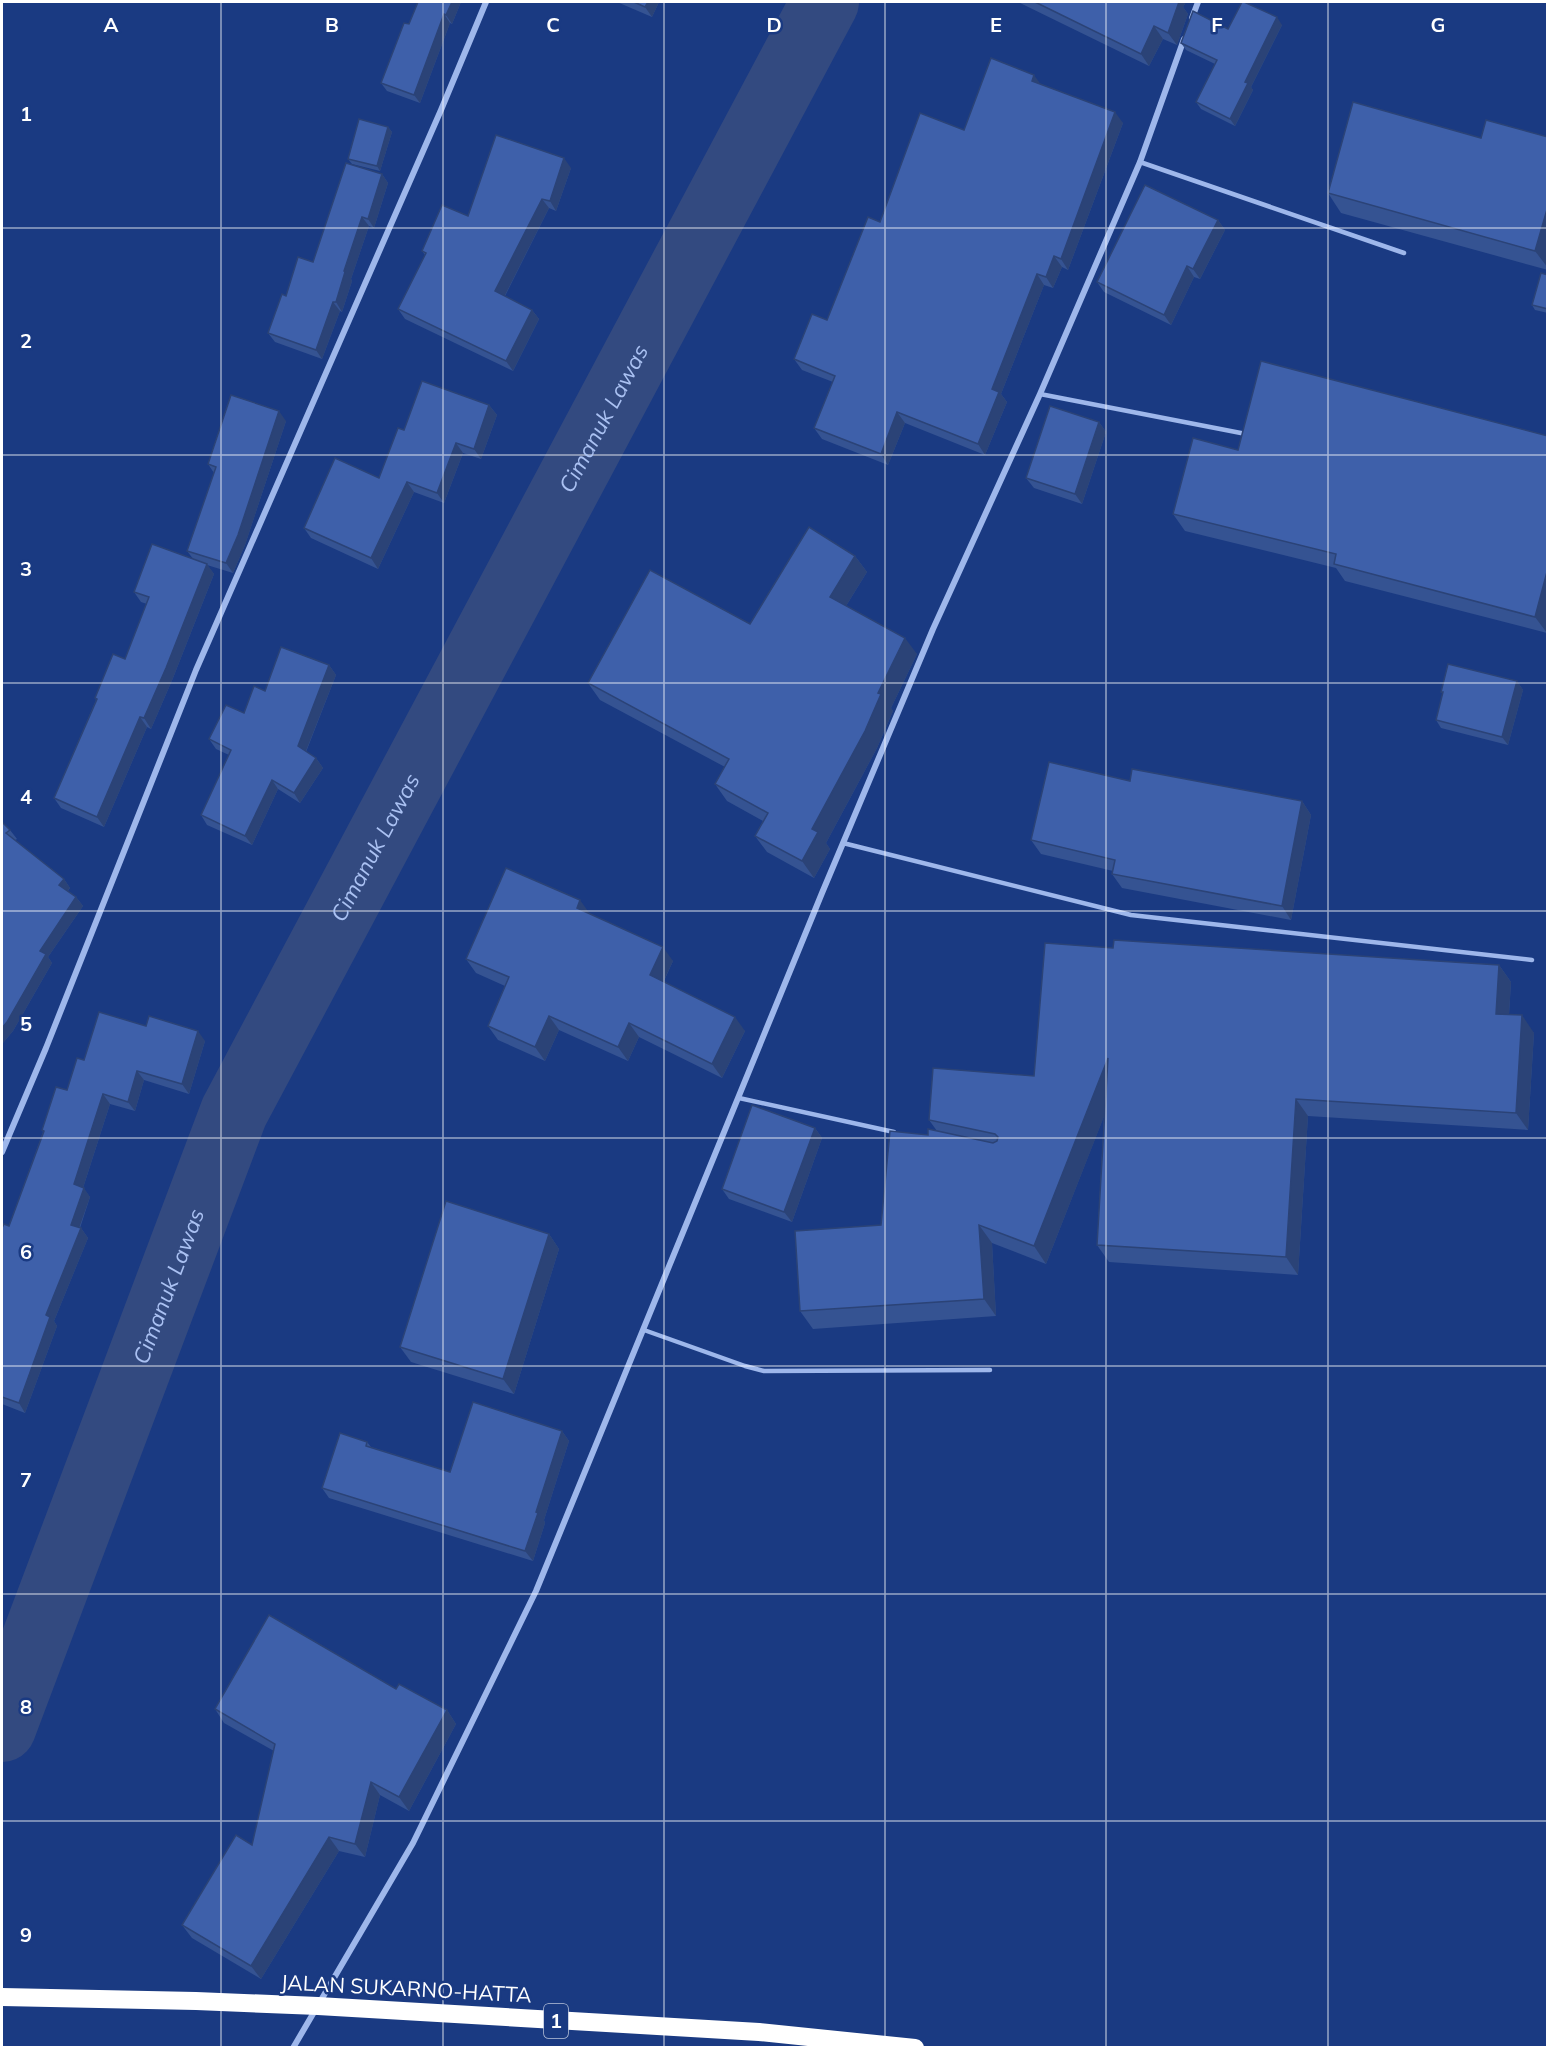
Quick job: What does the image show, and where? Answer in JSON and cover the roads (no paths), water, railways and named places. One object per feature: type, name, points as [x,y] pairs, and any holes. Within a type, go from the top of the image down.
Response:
[{"type":"highway","name":"JALAN SUKARNO-HATTA","points":[[2,1997],[318,2006],[759,2032],[915,2048]]},
{"type":"street","points":[[2,1152],[46,1048],[196,670],[486,2]]},
{"type":"street","points":[[1190,23],[1198,2]]},
{"type":"street","points":[[293,2048],[413,1843],[536,1591],[933,629],[1040,394],[1140,162],[1186,34]]},
{"type":"lane","points":[[1140,162],[1404,253]]},
{"type":"lane","points":[[1040,394],[1249,434]]},
{"type":"lane","points":[[843,843],[1131,915],[1532,960]]},
{"type":"lane","points":[[739,1098],[895,1132]]},
{"type":"lane","points":[[644,1330],[764,1371],[990,1370]]},
{"type":"waterway","name":"Cimanuk Lawas","points":[[2,1728],[234,1112],[825,2]]}]
